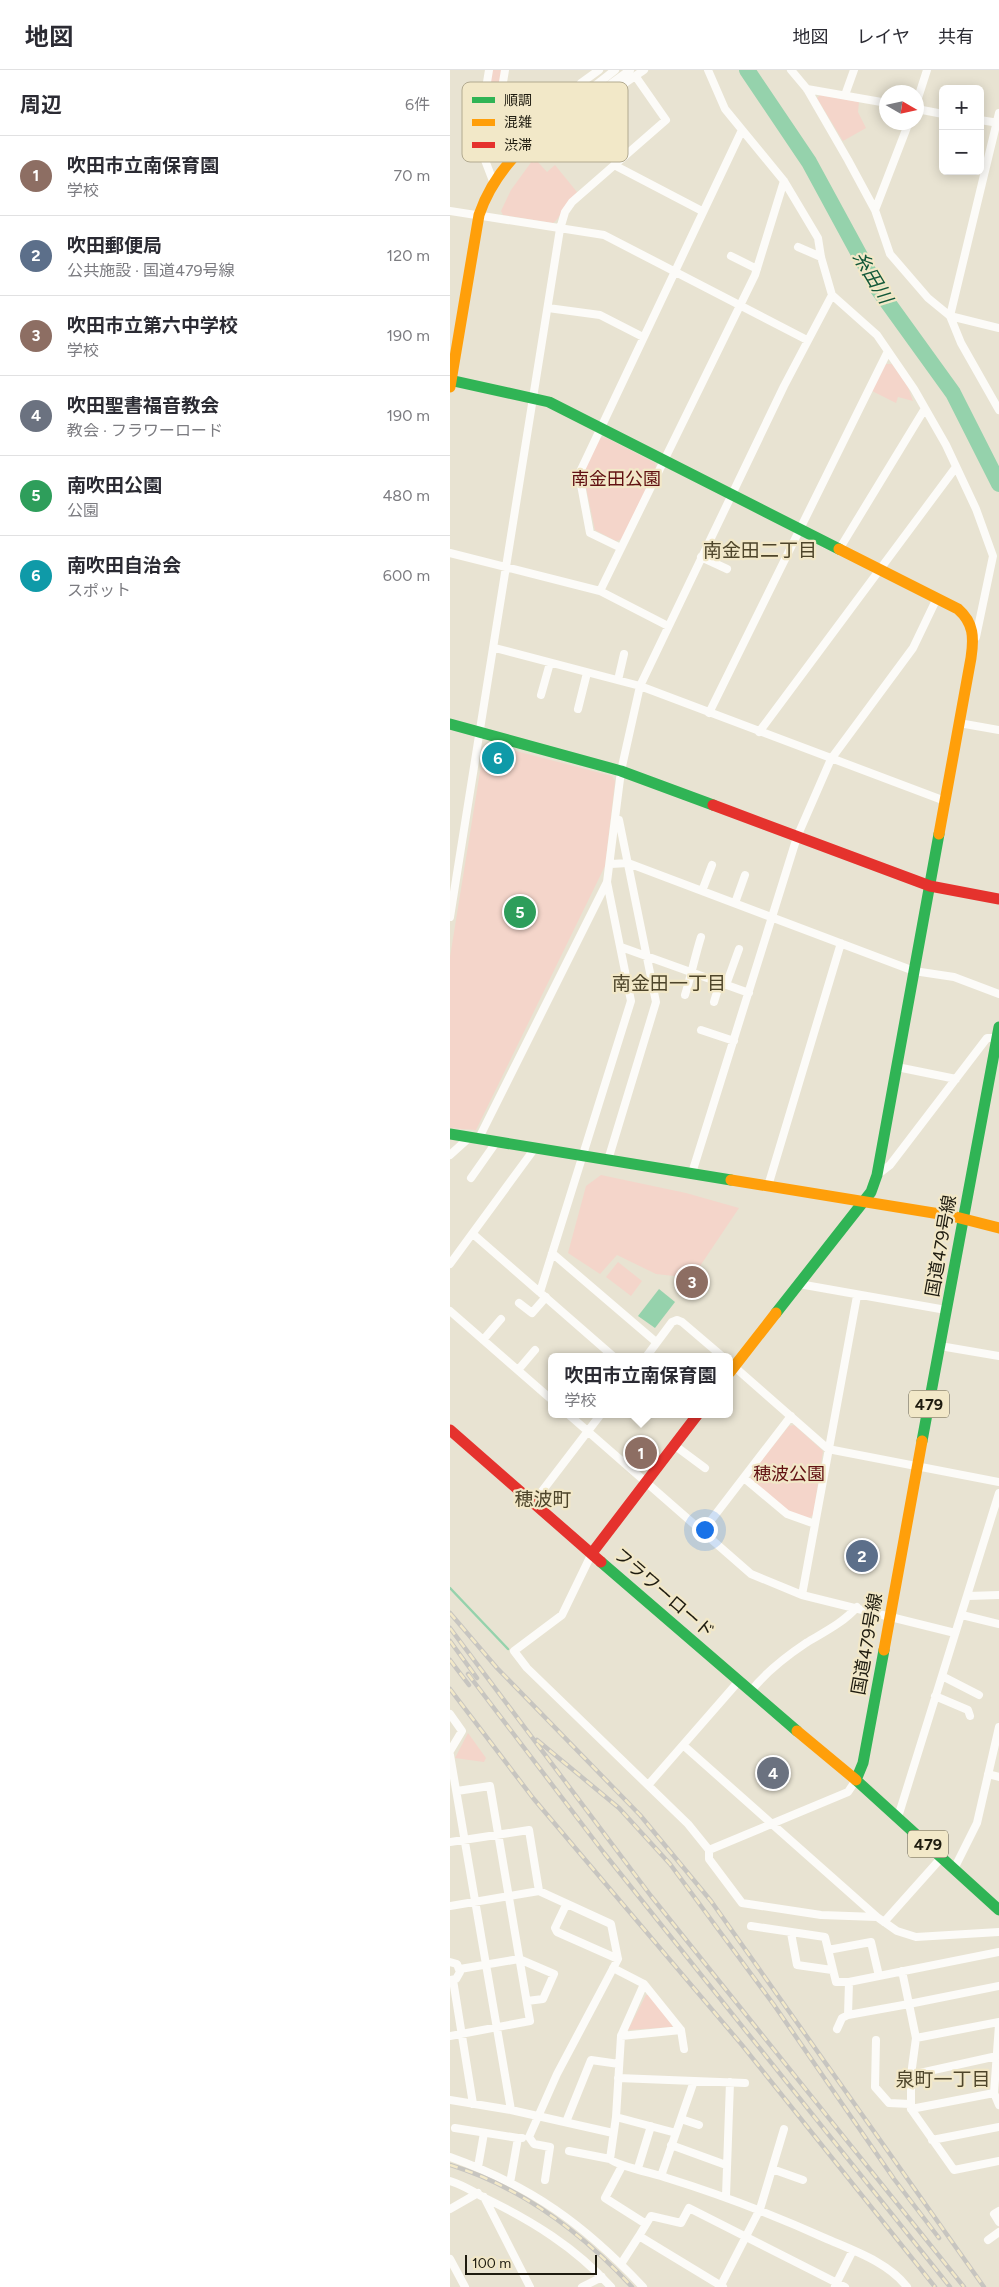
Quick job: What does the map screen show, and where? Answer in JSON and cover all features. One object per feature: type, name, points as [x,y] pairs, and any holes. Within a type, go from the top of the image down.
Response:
[{"type":"main road","points":[[507,162],[493,181],[479,215],[450,383],[534,398],[601,427],[962,612],[969,620],[974,634],[930,886],[877,1175],[872,1192],[862,1202],[799,1284],[733,1365]]},
{"type":"main road","points":[[450,724],[621,771],[930,886],[999,899]]},
{"type":"main road","name":"国道479号線","points":[[856,1780],[863,1763],[998,1033]]},
{"type":"main road","points":[[450,1134],[963,1219],[999,1228]]},
{"type":"main road","points":[[592,1553],[695,1418]]},
{"type":"main road","name":"フラワーロード","points":[[450,1430],[738,1682],[856,1780]]},
{"type":"main road","name":"479","points":[[856,1780],[999,1910]]},
{"type":"street","points":[[582,82],[599,70]]},
{"type":"street","points":[[599,82],[615,70]]},
{"type":"street","points":[[614,82],[630,70]]},
{"type":"street","points":[[628,82],[644,70]]},
{"type":"street","points":[[708,70],[725,109],[784,181],[818,238],[821,257],[832,295],[877,335],[914,389],[924,410],[946,445],[976,509],[993,556],[971,658]]},
{"type":"street","points":[[791,70],[807,89],[875,210],[890,254],[928,298],[950,316],[999,328]]},
{"type":"street","points":[[846,95],[854,70]]},
{"type":"street","points":[[922,85],[928,70]]},
{"type":"street","points":[[628,153],[666,120],[636,77]]},
{"type":"street","points":[[807,89],[879,102]]},
{"type":"street","points":[[924,110],[939,113]]},
{"type":"street","points":[[999,112],[950,316],[961,343],[999,410]]},
{"type":"street","points":[[984,121],[997,123]]},
{"type":"street","points":[[621,548],[590,533],[579,474],[742,130]]},
{"type":"street","points":[[875,210],[905,130]]},
{"type":"street","points":[[486,162],[493,181]]},
{"type":"street","points":[[450,917],[495,648],[560,229],[565,212],[572,202],[617,162]]},
{"type":"street","points":[[614,165],[702,211]]},
{"type":"street","points":[[600,591],[742,305],[757,269],[784,181]]},
{"type":"street","points":[[450,211],[604,235],[807,340]]},
{"type":"street","points":[[798,247],[821,257]]},
{"type":"street","points":[[731,256],[757,269]]},
{"type":"street","points":[[450,1155],[474,1138],[607,882],[611,864],[621,771],[640,686],[807,340],[832,295]]},
{"type":"street","points":[[548,308],[600,315],[643,337]]},
{"type":"street","points":[[709,713],[888,351]]},
{"type":"street","points":[[840,548],[924,410]]},
{"type":"street","points":[[758,732],[956,468]]},
{"type":"street","points":[[450,553],[600,591],[668,626]]},
{"type":"street","points":[[701,557],[727,569]]},
{"type":"street","points":[[692,1173],[797,837],[830,759],[913,648],[936,598]]},
{"type":"street","points":[[495,648],[640,686],[945,801]]},
{"type":"street","points":[[618,680],[624,654]]},
{"type":"street","points":[[541,696],[550,663]]},
{"type":"street","points":[[578,709],[588,673]]},
{"type":"street","points":[[959,723],[999,730]]},
{"type":"street","points":[[608,1160],[656,1002],[617,813]]},
{"type":"street","points":[[611,864],[628,863],[914,970],[954,977],[999,994]]},
{"type":"street","points":[[702,891],[712,865]]},
{"type":"street","points":[[735,903],[745,875]]},
{"type":"street","points":[[519,1303],[532,1313],[543,1294],[552,1252],[631,1001],[607,882]]},
{"type":"street","points":[[685,995],[702,937]]},
{"type":"street","points":[[768,1186],[841,943]]},
{"type":"street","points":[[621,947],[749,993]]},
{"type":"street","points":[[714,1002],[739,949]]},
{"type":"street","points":[[701,1030],[734,1041]]},
{"type":"street","points":[[877,1175],[890,1165],[987,1038],[998,1033]]},
{"type":"street","points":[[896,1067],[956,1078]]},
{"type":"street","points":[[471,1178],[497,1141]]},
{"type":"street","points":[[450,1264],[535,1148]]},
{"type":"street","points":[[473,1234],[609,1353]]},
{"type":"street","points":[[552,1252],[656,1342]]},
{"type":"street","points":[[799,1284],[857,1296],[946,1310]]},
{"type":"street","points":[[802,1595],[857,1296]]},
{"type":"street","points":[[450,1311],[548,1396]]},
{"type":"street","points":[[483,1340],[501,1319]]},
{"type":"street","points":[[649,1353],[672,1322],[678,1320],[718,1353]]},
{"type":"street","points":[[940,1346],[999,1356]]},
{"type":"street","points":[[518,1370],[535,1350]]},
{"type":"street","points":[[733,1369],[828,1449],[999,1482]]},
{"type":"street","points":[[702,1532],[791,1416]]},
{"type":"street","points":[[573,1418],[751,1574],[802,1595],[857,1607],[955,1633]]},
{"type":"street","points":[[533,1502],[598,1418]]},
{"type":"street","points":[[674,1445],[705,1468]]},
{"type":"street","points":[[744,1478],[787,1514],[815,1524]]},
{"type":"street","points":[[898,1817],[999,1494]]},
{"type":"street","points":[[592,1553],[562,1615],[514,1651],[527,1668],[649,1784],[688,1824],[709,1850],[709,1859],[742,1903],[821,1915],[877,1917]]},
{"type":"street","points":[[968,1596],[999,1595]]},
{"type":"street","points":[[750,1692],[763,1676],[803,1645],[847,1618],[857,1607]]},
{"type":"street","points":[[962,1615],[999,1624]]},
{"type":"street","points":[[942,1676],[979,1695]]},
{"type":"street","points":[[649,1784],[738,1682]]},
{"type":"street","points":[[935,1696],[968,1710],[970,1716]]},
{"type":"street","points":[[450,1714],[462,1731],[450,1753],[511,2110]]},
{"type":"street","points":[[954,1869],[977,1823],[999,1727]]},
{"type":"street","points":[[683,1745],[877,1917],[896,1930],[916,1937],[999,1932]]},
{"type":"street","points":[[988,1774],[999,1777]]},
{"type":"street","points":[[709,1850],[848,1792],[856,1780]]},
{"type":"street","points":[[450,2036],[530,2021],[490,1786],[456,1791]]},
{"type":"street","points":[[450,1842],[528,1830],[539,1891]]},
{"type":"street","points":[[884,1922],[942,1857]]},
{"type":"street","points":[[450,1906],[539,1891],[611,1924],[618,1959],[557,2074],[529,2137]]},
{"type":"street","points":[[566,1905],[555,1928],[557,1932],[618,1959]]},
{"type":"street","points":[[751,1926],[825,1937],[836,1982],[849,1982],[999,1952]]},
{"type":"street","points":[[790,1933],[797,1965],[832,1970]]},
{"type":"street","points":[[828,1950],[871,1942],[878,1976]]},
{"type":"street","points":[[460,1969],[519,1959],[554,1974],[543,1999],[527,2001]]},
{"type":"street","points":[[450,1962],[457,1964],[460,1969],[458,1977],[451,1980],[473,2104]]},
{"type":"street","points":[[614,1968],[644,1984],[681,2030],[684,2049]]},
{"type":"street","points":[[902,1972],[916,2038],[911,2075],[910,2107],[954,2170],[999,2161]]},
{"type":"street","points":[[848,2015],[849,1982]]},
{"type":"street","points":[[610,2159],[616,2117],[621,2036],[644,1984]]},
{"type":"street","points":[[837,2029],[842,2018],[848,2015],[999,1986]]},
{"type":"street","points":[[916,2038],[999,2024],[997,2078],[994,2093],[999,2105]]},
{"type":"street","points":[[621,2036],[681,2030]]},
{"type":"street","points":[[876,2040],[876,2087],[889,2103],[910,2107],[994,2093]]},
{"type":"street","points":[[911,2075],[997,2056]]},
{"type":"street","points":[[566,2122],[591,2060],[619,2064]]},
{"type":"street","points":[[618,2078],[745,2083]]},
{"type":"street","points":[[661,2176],[694,2081]]},
{"type":"street","points":[[726,2196],[730,2082]]},
{"type":"street","points":[[450,2100],[511,2110],[613,2133]]},
{"type":"street","points":[[616,2117],[676,2133]]},
{"type":"street","points":[[680,2119],[699,2125]]},
{"type":"street","points":[[638,2168],[651,2126]]},
{"type":"street","points":[[932,2140],[999,2127]]},
{"type":"street","points":[[455,2128],[518,2138],[529,2137]]},
{"type":"street","points":[[639,2236],[721,2287],[760,2208],[784,2129]]},
{"type":"street","points":[[478,2167],[484,2133]]},
{"type":"street","points":[[529,2137],[534,2144],[550,2147],[545,2180]]},
{"type":"street","points":[[510,2183],[518,2138]]},
{"type":"street","points":[[671,2145],[726,2165]]},
{"type":"street","points":[[569,2151],[610,2159],[614,2164],[638,2168],[760,2208],[853,2250],[897,2274],[907,2287]]},
{"type":"street","points":[[450,2157],[478,2167],[529,2192],[561,2212],[622,2264],[643,2287]]},
{"type":"street","points":[[622,2166],[605,2198],[646,2224]]},
{"type":"street","points":[[772,2168],[803,2180]]},
{"type":"street","points":[[450,2180],[496,2202],[544,2229],[578,2254],[611,2287]]},
{"type":"street","points":[[450,2209],[481,2195]]},
{"type":"street","points":[[481,2195],[530,2287]]},
{"type":"street","points":[[622,2264],[651,2216],[681,2223],[689,2208],[836,2285],[845,2287]]},
{"type":"street","points":[[999,2211],[994,2214],[999,2222]]},
{"type":"street","points":[[988,2240],[999,2232]]},
{"type":"street","points":[[836,2285],[853,2250]]},
{"type":"street","points":[[450,2258],[453,2271],[465,2287]]},
{"type":"street","points":[[582,2287],[593,2284],[602,2277]]},
{"type":"green space","points":[[492,70],[502,70],[500,82],[490,82]]},
{"type":"green space","points":[[820,95],[859,102],[858,112],[866,128],[843,141],[817,98]]},
{"type":"green space","points":[[531,162],[538,162],[547,172],[555,165],[577,192],[553,223],[503,215],[501,211],[511,190]]},
{"type":"green space","points":[[884,364],[892,364],[908,387],[913,401],[898,397],[896,403],[872,391]]},
{"type":"green space","name":"南金田公園","points":[[605,437],[655,463],[656,468],[622,539],[616,541],[595,530],[583,473],[600,438]]},
{"type":"green space","points":[[489,744],[612,776],[615,781],[605,866],[476,1130],[450,1128],[450,957],[484,747]]},
{"type":"green space","points":[[601,1175],[686,1193],[739,1208],[692,1278],[656,1274],[617,1255],[600,1274],[568,1253],[586,1186]]},
{"type":"green space","points":[[618,1262],[642,1281],[631,1296],[606,1277]]},
{"type":"green space","name":"穂波公園","points":[[794,1425],[823,1451],[813,1515],[808,1519],[788,1511],[751,1480],[751,1474],[789,1426]]},
{"type":"green space","points":[[468,1733],[486,1758],[484,1762],[455,1758]]},
{"type":"green space","points":[[646,1995],[649,1995],[672,2027],[628,2030]]},
{"type":"shaded area","points":[[659,1289],[675,1302],[655,1328],[638,1316]]},
{"type":"waterway","name":"糸田川","points":[[747,70],[809,162],[878,289],[953,393],[999,484]]},
{"type":"waterway","points":[[450,1588],[508,1649]]},
{"type":"railway","points":[[450,1613],[497,1668],[640,1815],[711,1901],[984,2287]]},
{"type":"railway","points":[[450,1628],[651,1896],[964,2287]]},
{"type":"railway","points":[[450,1641],[477,1678]]},
{"type":"railway","points":[[450,1660],[469,1685]]},
{"type":"railway","points":[[468,1674],[604,1853],[950,2287]]},
{"type":"railway","points":[[450,1689],[533,1798],[742,2045],[935,2287]]},
{"type":"railway","points":[[537,1740],[619,1808],[670,1864],[774,2005],[894,2179],[939,2238]]},
{"type":"railway","points":[[450,2165],[476,2174],[501,2186],[549,2214],[592,2248],[632,2287]]},
{"type":"traffic: fast","points":[[450,380],[549,402],[839,549]]},
{"type":"traffic: fast","points":[[450,724],[621,771],[713,805]]},
{"type":"traffic: fast","points":[[776,1313],[871,1192],[877,1175],[939,834]]},
{"type":"traffic: fast","points":[[922,1441],[999,1027]]},
{"type":"traffic: fast","points":[[450,1134],[731,1180]]},
{"type":"traffic: fast","points":[[601,1562],[797,1731]]},
{"type":"traffic: fast","points":[[884,1650],[863,1763],[856,1780],[999,1910]]},
{"type":"traffic: slow","points":[[450,387],[479,215],[493,184],[510,162]]},
{"type":"traffic: slow","points":[[839,549],[958,609],[970,625],[972,631],[971,658],[939,834]]},
{"type":"traffic: slow","points":[[731,1180],[952,1216],[999,1228]]},
{"type":"traffic: slow","points":[[733,1368],[776,1313]]},
{"type":"traffic: slow","points":[[884,1650],[922,1441]]},
{"type":"traffic: slow","points":[[797,1731],[856,1780]]},
{"type":"traffic: jam","points":[[713,805],[930,886],[999,899]]},
{"type":"traffic: jam","points":[[592,1553],[695,1418]]},
{"type":"traffic: jam","points":[[450,1430],[601,1562]]},
{"type":"place","name":"南吹田自治会","points":[[498,758]]},
{"type":"place","name":"南吹田公園","points":[[520,912]]},
{"type":"place","name":"吹田市立第六中学校","points":[[692,1282]]},
{"type":"place","name":"吹田市立南保育園","points":[[641,1453]]},
{"type":"place","name":"吹田郵便局","points":[[862,1556]]},
{"type":"place","name":"吹田聖書福音教会","points":[[773,1773]]},
{"type":"district","name":"南金田二丁目","points":[[760,550]]},
{"type":"district","name":"南金田一丁目","points":[[669,983]]},
{"type":"district","name":"穂波町","points":[[543,1499]]},
{"type":"district","name":"泉町一丁目","points":[[943,2079]]}]
